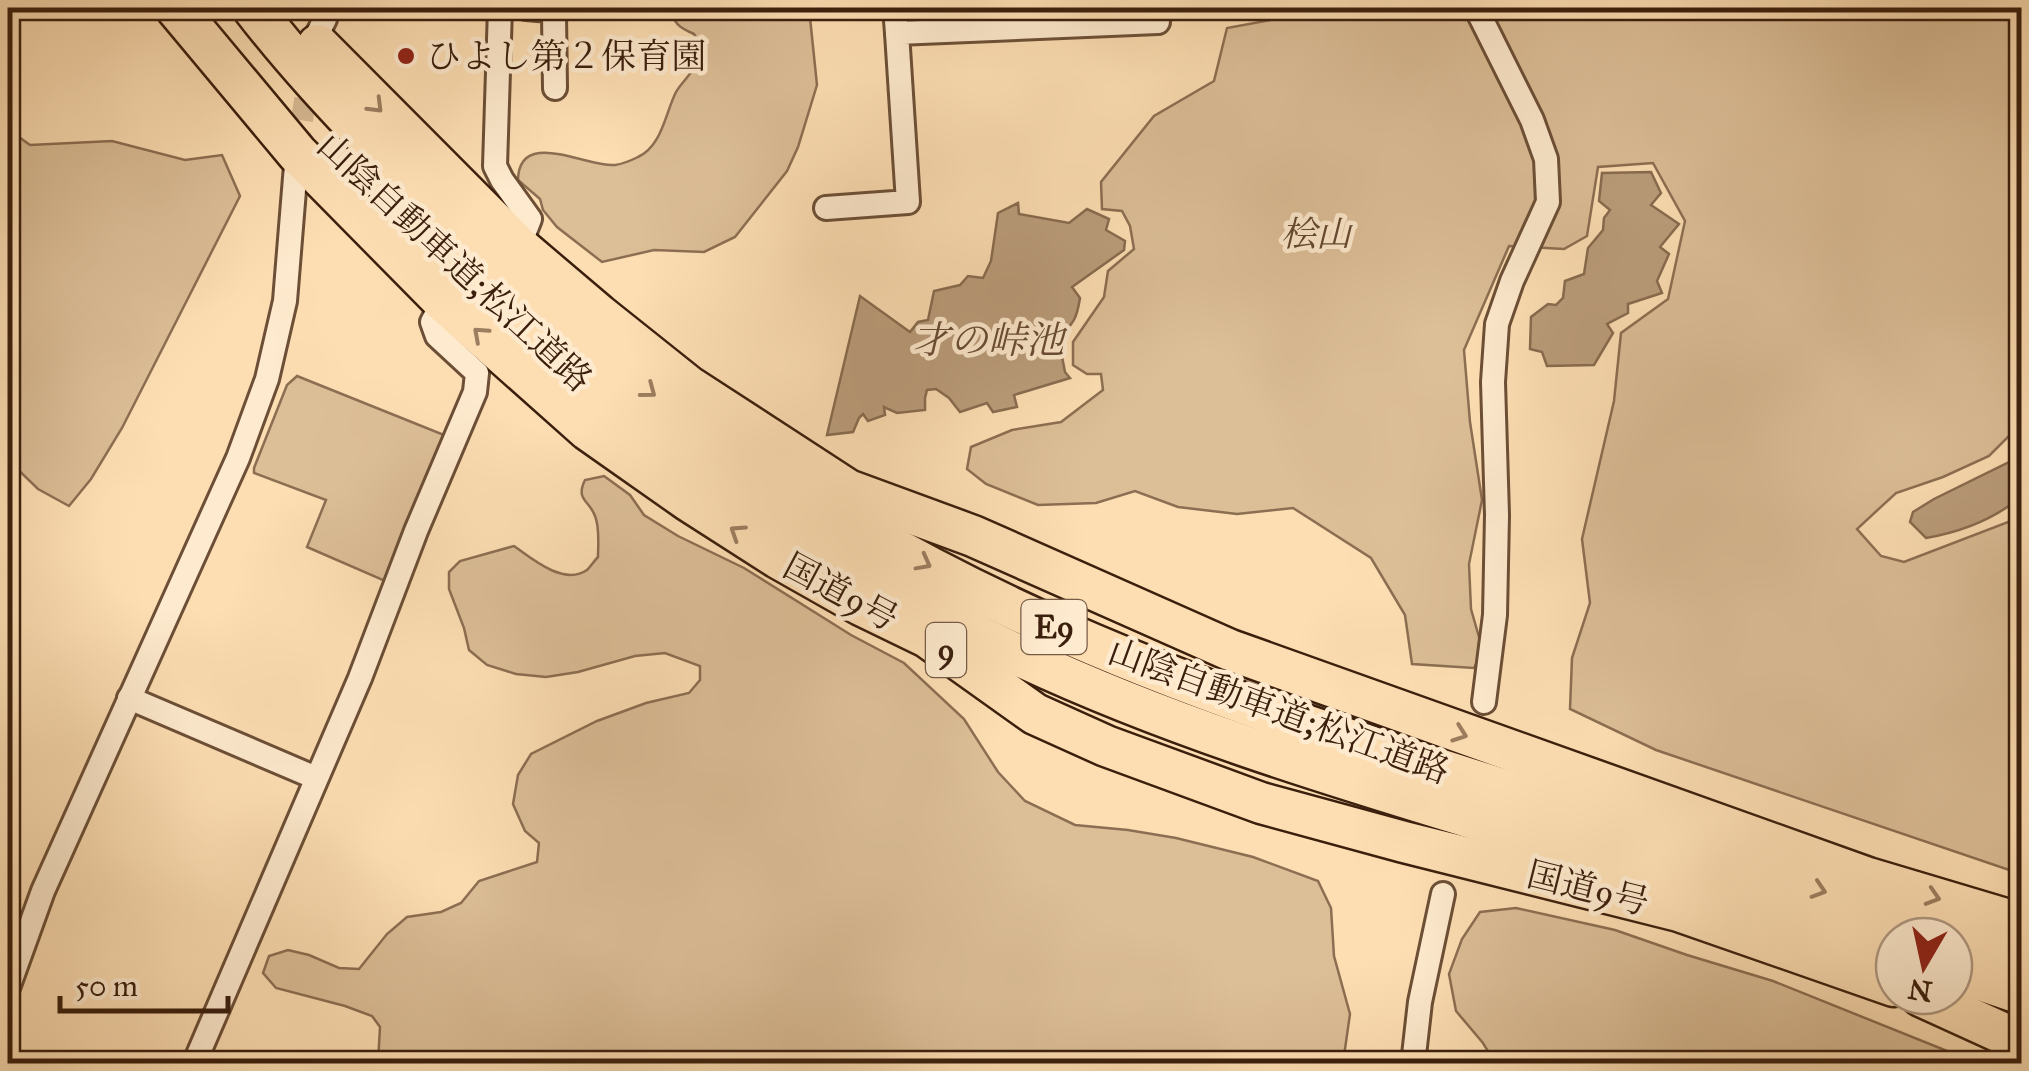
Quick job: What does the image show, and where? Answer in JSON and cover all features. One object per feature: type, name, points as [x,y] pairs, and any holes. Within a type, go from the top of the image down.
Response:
[{"type":"highway","name":"国道9号","points":[[176,8],[297,152],[444,302],[588,430],[689,502],[794,567],[927,637],[1036,714],[1106,746],[1261,803],[1679,911],[1874,979]]},
{"type":"highway","name":"山陰自動車道;松江道路","points":[[208,8],[314,134],[484,300],[684,460],[796,534],[908,598],[1006,649],[1148,711],[1283,760],[2022,958]]},
{"type":"highway","name":"山陰自動車道;松江道路","points":[[252,8],[337,107],[506,274],[598,352],[699,428],[811,500],[1036,620],[1160,673],[1763,890],[1874,943]]},
{"type":"highway","points":[[287,8],[321,24],[360,90],[519,247],[688,386],[848,490],[1068,601],[1314,709],[1462,764],[1763,890]]},
{"type":"highway","points":[[848,490],[973,536],[1230,650],[1868,878],[2022,924]]},
{"type":"highway","points":[[927,637],[1058,701],[1248,776],[1442,829],[1763,890]]},
{"type":"highway","points":[[1974,978],[2022,994]]},
{"type":"highway","points":[[1965,1016],[2022,1042]]},
{"type":"street","points":[[500,8],[496,166],[530,218],[519,247]]},
{"type":"street","points":[[526,8],[554,14],[555,88]]},
{"type":"street","points":[[826,208],[908,202],[895,8]]},
{"type":"street","points":[[1476,8],[1532,120],[1546,159],[1548,202],[1496,324],[1495,615],[1484,702]]},
{"type":"street","points":[[897,33],[1158,22]]},
{"type":"street","points":[[8,988],[44,890],[238,458],[267,379],[286,301],[297,152]]},
{"type":"street","points":[[194,1064],[360,678],[474,392],[477,373],[437,336],[432,322],[444,302]]},
{"type":"street","points":[[128,698],[316,778]]},
{"type":"street","points":[[1413,1064],[1420,1002],[1443,894]]},
{"type":"green space","points":[[672,8],[809,8],[817,85],[787,171],[735,237],[704,252],[654,250],[602,262],[557,227],[543,210],[540,199],[518,180],[521,164],[542,153],[615,165],[638,157],[653,145],[676,92],[694,67],[700,44],[694,34],[675,21]]},
{"type":"green space","name":"桧山","points":[[1309,8],[2021,8],[2021,424],[1989,456],[1896,493],[1857,529],[1881,556],[1904,562],[2021,517],[2021,874],[1656,750],[1570,709],[1572,658],[1590,603],[1582,539],[1614,401],[1621,333],[1668,299],[1685,221],[1653,163],[1598,167],[1587,236],[1564,249],[1509,246],[1464,350],[1482,500],[1469,564],[1471,609],[1483,651],[1474,668],[1412,664],[1405,615],[1371,558],[1293,508],[1237,514],[1178,507],[1135,491],[1096,503],[1038,505],[986,484],[967,469],[971,447],[1012,430],[1061,422],[1103,390],[1101,374],[1087,374],[1073,365],[1073,342],[1104,297],[1108,271],[1134,249],[1130,226],[1122,211],[1102,209],[1101,182],[1154,116],[1214,81],[1227,28],[1303,14]]},
{"type":"green space","points":[[8,129],[30,145],[112,141],[185,160],[222,155],[240,196],[122,428],[91,479],[69,506],[38,489],[8,460]]},
{"type":"green space","points":[[297,376],[444,435],[418,508],[407,520],[388,580],[307,547],[326,500],[254,473],[287,385]]},
{"type":"green space","points":[[604,476],[630,495],[644,515],[744,568],[904,663],[964,719],[998,772],[1025,801],[1075,825],[1176,838],[1253,857],[1318,881],[1331,908],[1334,956],[1350,1014],[1343,1063],[378,1063],[380,1027],[372,1016],[276,988],[263,973],[269,956],[288,950],[339,968],[359,969],[387,934],[407,917],[441,912],[461,903],[479,881],[537,862],[539,843],[525,831],[513,804],[518,775],[531,754],[597,721],[689,693],[700,680],[700,666],[665,653],[546,677],[516,674],[487,665],[469,650],[449,589],[449,572],[460,561],[514,546],[559,573],[578,574],[587,570],[598,557],[598,531],[593,511],[582,496],[582,487],[585,480]]},
{"type":"green space","points":[[1516,908],[1615,930],[1773,981],[1977,1063],[1495,1063],[1456,1011],[1449,974],[1462,939],[1480,912]]},
{"type":"water","points":[[1651,172],[1661,193],[1651,205],[1679,224],[1660,247],[1669,254],[1657,281],[1662,293],[1628,304],[1628,313],[1607,324],[1613,333],[1594,365],[1547,366],[1542,352],[1530,349],[1531,317],[1563,298],[1565,281],[1584,274],[1588,248],[1603,230],[1604,218],[1610,210],[1599,201],[1602,173]]},
{"type":"water","name":"才の峠池","points":[[1018,203],[1019,214],[1069,223],[1087,209],[1109,219],[1106,230],[1125,241],[1124,250],[1072,287],[1080,298],[1078,310],[1058,336],[1065,372],[1070,378],[1014,395],[1017,407],[993,412],[987,403],[960,412],[936,389],[927,390],[925,410],[897,413],[884,407],[885,415],[868,421],[863,414],[853,432],[827,435],[860,296],[910,332],[918,322],[928,320],[934,291],[960,285],[968,276],[983,278],[991,261],[998,213]]},
{"type":"water","points":[[2021,439],[2021,497],[2011,505],[1976,524],[1926,538],[1910,522],[1913,512],[1934,499],[2015,459]]},
{"type":"tunnel","points":[[297,153],[309,74]]},
{"type":"place","name":"ひよし第２保育園","points":[[406,56]]}]
